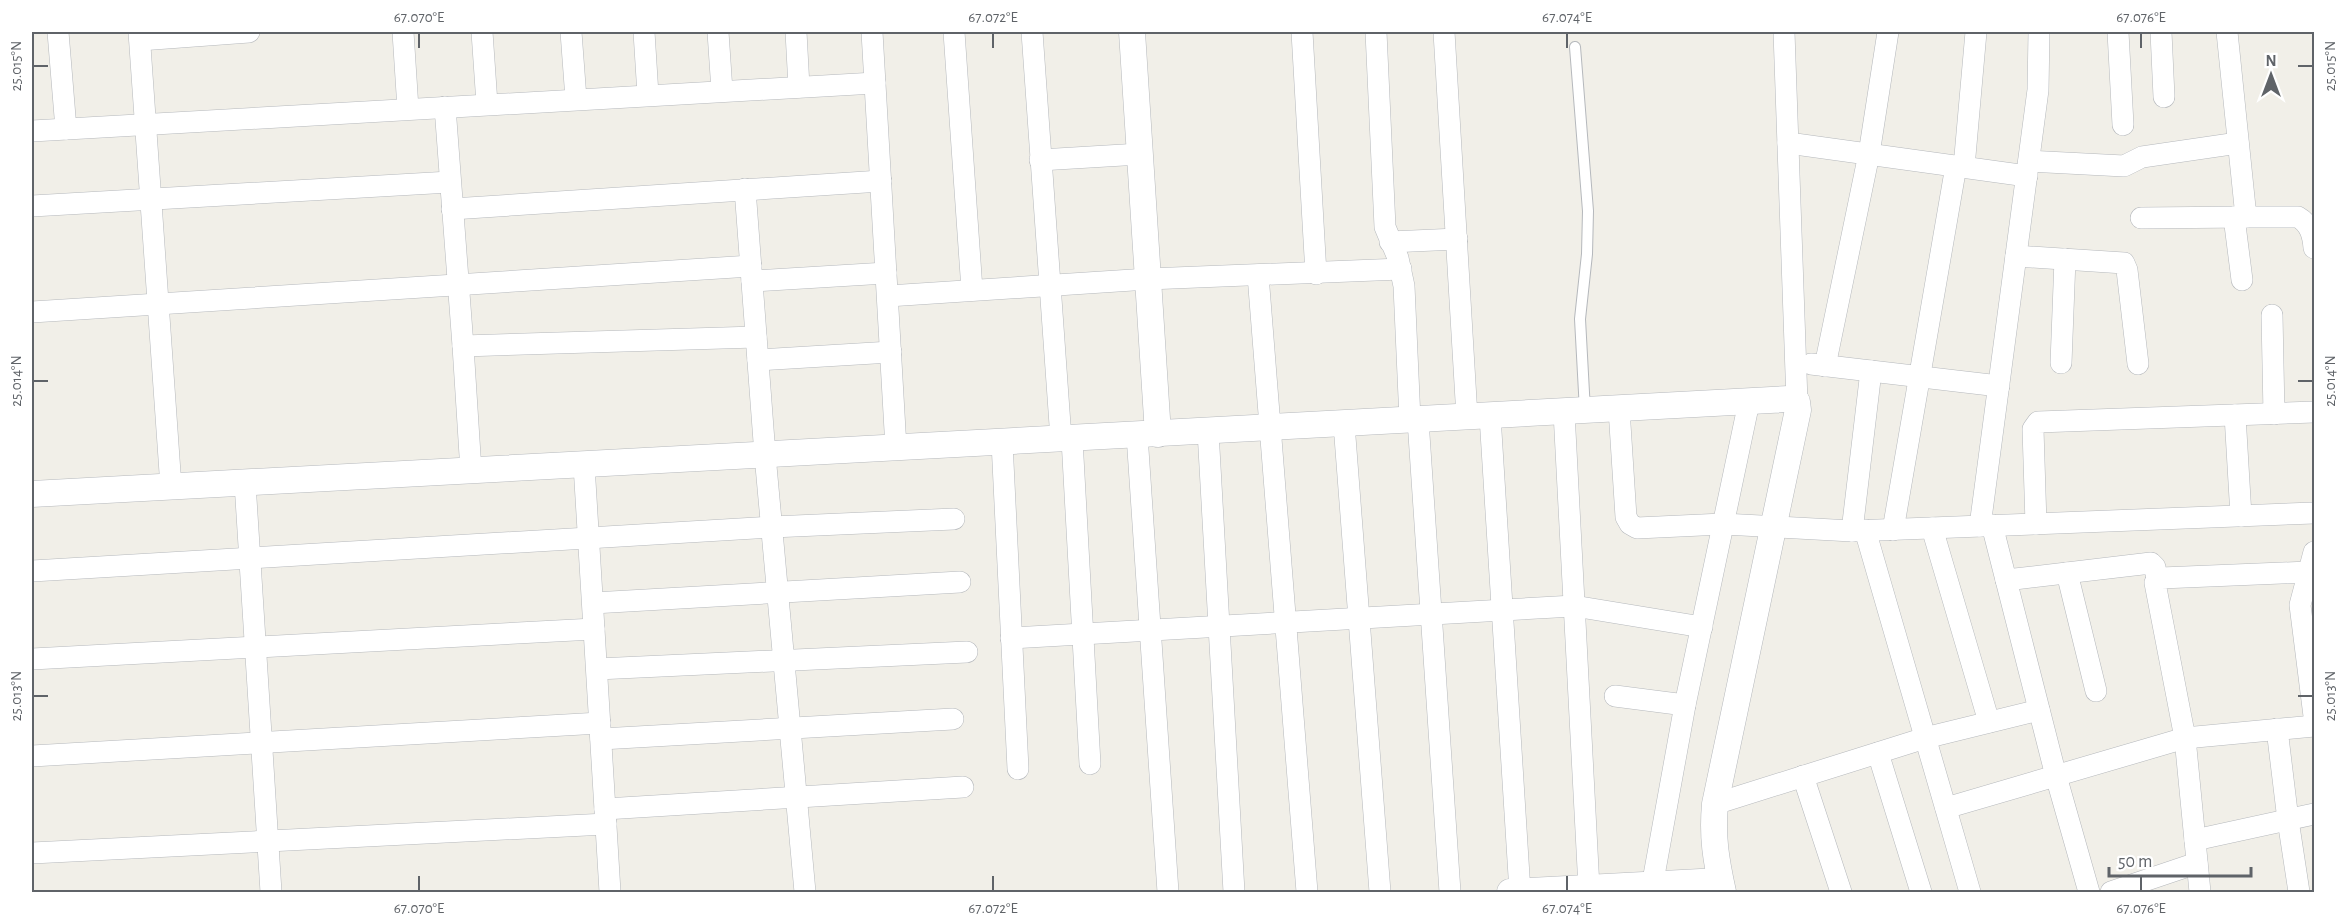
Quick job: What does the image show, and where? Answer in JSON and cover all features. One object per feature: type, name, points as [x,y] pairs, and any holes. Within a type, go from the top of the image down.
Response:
[{"type":"street","points":[[58,32],[66,129]]},
{"type":"street","points":[[171,487],[140,36],[249,32]]},
{"type":"street","points":[[403,32],[408,109]]},
{"type":"street","points":[[482,32],[487,104]]},
{"type":"street","points":[[571,32],[576,99]]},
{"type":"street","points":[[644,32],[648,95]]},
{"type":"street","points":[[718,32],[722,91]]},
{"type":"street","points":[[795,32],[799,87]]},
{"type":"street","points":[[873,32],[896,448]]},
{"type":"street","points":[[954,32],[972,290]]},
{"type":"street","points":[[1032,32],[1049,285],[1066,439],[1083,636],[1090,764]]},
{"type":"street","points":[[1132,32],[1148,279],[1151,632],[1168,892]]},
{"type":"street","points":[[1302,32],[1316,273]]},
{"type":"street","points":[[1376,32],[1385,227],[1401,269],[1404,286],[1431,615],[1450,892]]},
{"type":"street","points":[[1444,32],[1456,239],[1502,610],[1520,892]]},
{"type":"street","points":[[1510,892],[1589,888],[1722,887],[1714,855],[1715,804],[1798,411],[1784,32]]},
{"type":"street","points":[[1825,366],[1869,154],[1888,32]]},
{"type":"street","points":[[1893,530],[1919,377],[1960,167],[1976,32]]},
{"type":"street","points":[[2039,32],[2038,90],[1998,386],[1986,525],[2006,580],[2056,776],[2089,892]]},
{"type":"street","points":[[2118,32],[2123,125]]},
{"type":"street","points":[[2161,32],[2164,97]]},
{"type":"street","points":[[2227,32],[2238,143],[2242,280]]},
{"type":"street","points":[[32,131],[875,83]]},
{"type":"street","points":[[445,107],[457,285],[464,346],[471,471]]},
{"type":"street","points":[[1788,142],[1960,167],[2028,169],[2124,165],[2142,157],[2238,143]]},
{"type":"street","points":[[1041,160],[1140,154]]},
{"type":"street","points":[[452,209],[881,181]]},
{"type":"street","points":[[32,206],[450,182]]},
{"type":"street","points":[[745,189],[765,455],[806,892]]},
{"type":"street","points":[[2141,218],[2298,218],[2305,221],[2310,228],[2314,248]]},
{"type":"street","points":[[1390,242],[1456,239]]},
{"type":"street","points":[[2016,256],[2120,262],[2126,266],[2138,364]]},
{"type":"street","points":[[2061,363],[2064,259]]},
{"type":"street","points":[[888,296],[1148,279],[1401,269]]},
{"type":"street","points":[[32,312],[457,285],[751,274],[886,273]]},
{"type":"street","points":[[1258,275],[1307,892]]},
{"type":"street","points":[[2272,315],[2274,414]]},
{"type":"street","points":[[464,346],[756,338]]},
{"type":"street","points":[[758,360],[891,352]]},
{"type":"street","points":[[1796,362],[1998,386]]},
{"type":"street","points":[[1870,371],[1858,531],[1925,738],[1970,892]]},
{"type":"street","points":[[32,494],[1789,399],[1797,402]]},
{"type":"street","points":[[1652,888],[1686,705],[1749,402]]},
{"type":"street","points":[[1619,409],[1626,517],[1630,524],[1637,528],[1723,524],[1858,531],[2314,513]]},
{"type":"street","points":[[1574,412],[1574,606],[1589,888]]},
{"type":"street","points":[[2036,524],[2033,429],[2038,422],[2314,412]]},
{"type":"street","points":[[2235,415],[2241,516]]},
{"type":"street","points":[[1344,424],[1380,892]]},
{"type":"street","points":[[1208,431],[1234,892]]},
{"type":"street","points":[[1002,442],[1017,769]]},
{"type":"street","points":[[584,465],[610,892]]},
{"type":"street","points":[[245,483],[271,892]]},
{"type":"street","points":[[32,571],[772,527],[954,519]]},
{"type":"street","points":[[1932,528],[1989,722]]},
{"type":"street","points":[[2314,552],[2300,605],[2314,716]]},
{"type":"street","points":[[2006,580],[2151,563],[2155,567],[2157,595],[2185,738],[2200,892]]},
{"type":"street","points":[[2157,580],[2202,575],[2308,572]]},
{"type":"street","points":[[2067,573],[2096,691]]},
{"type":"street","points":[[593,603],[960,582]]},
{"type":"street","points":[[1011,638],[1083,636],[1574,606],[1702,627]]},
{"type":"street","points":[[32,659],[594,629]]},
{"type":"street","points":[[597,669],[967,652]]},
{"type":"street","points":[[1616,696],[1686,705]]},
{"type":"street","points":[[1715,804],[1925,738],[2039,710]]},
{"type":"street","points":[[32,756],[262,743],[600,731],[790,728],[953,719]]},
{"type":"street","points":[[1946,808],[2185,738],[2314,726]]},
{"type":"street","points":[[2277,729],[2300,892]]},
{"type":"street","points":[[1878,753],[1921,892]]},
{"type":"street","points":[[1803,776],[1841,892]]},
{"type":"street","points":[[32,853],[268,841],[606,817],[797,798],[963,787]]},
{"type":"street","points":[[2195,840],[2314,814]]},
{"type":"street","points":[[2111,892],[2197,863]]},
{"type":"lane","points":[[1574,412],[1587,254],[1588,212],[1575,47]]}]
